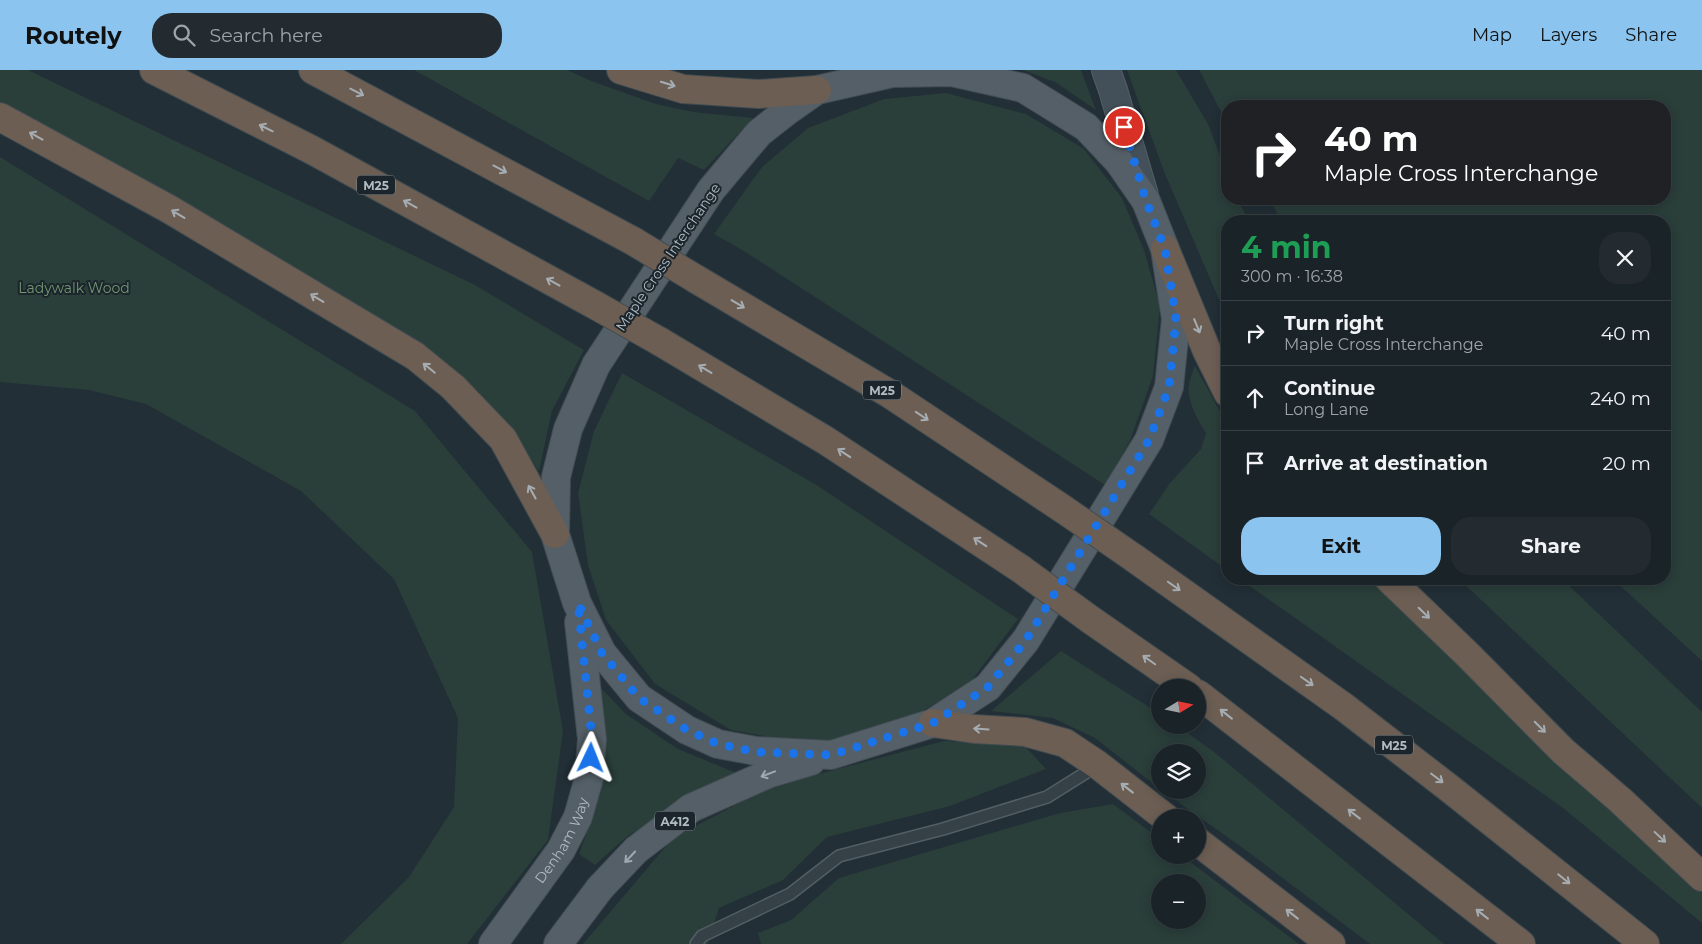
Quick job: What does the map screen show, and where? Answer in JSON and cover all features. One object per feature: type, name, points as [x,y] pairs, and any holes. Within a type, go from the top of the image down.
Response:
[{"type":"highway","name":"M25","points":[[154,70],[312,150],[659,341],[825,440],[1021,569],[1175,679]]},
{"type":"highway","name":"M25","points":[[313,70],[365,96],[633,241],[890,394],[1063,509],[1344,707],[1457,794],[1645,944]]},
{"type":"highway","points":[[621,70],[683,89],[758,94],[817,90]]},
{"type":"highway","points":[[0,117],[169,209],[415,356],[453,387],[503,439],[555,534]]},
{"type":"highway","points":[[1165,249],[1207,351],[1221,379]]},
{"type":"highway","points":[[1395,585],[1563,751],[1620,800],[1702,877]]},
{"type":"highway","points":[[1206,700],[1521,944]]},
{"type":"highway","points":[[933,723],[974,729],[1025,732],[1065,743],[1098,765],[1154,809]]},
{"type":"highway","points":[[1206,848],[1331,944]]},
{"type":"main road","name":"Maple Cross Interchange","points":[[894,72],[952,72],[1023,88],[1086,127],[1119,162],[1146,201],[1165,249],[1176,319],[1169,387],[1149,440],[1026,640],[988,687],[933,723],[831,755],[756,752],[718,744],[687,730],[639,698],[602,653],[578,603],[555,534],[556,477],[568,429],[596,365],[711,190],[759,133],[787,110],[817,90],[894,72]]},
{"type":"main road","name":"Denham Way","points":[[493,944],[561,850],[578,817],[590,778],[592,739],[578,603]]},
{"type":"main road","name":"A412","points":[[558,944],[600,888],[636,850],[691,808],[770,773],[831,755]]},
{"type":"street","points":[[1106,70],[1146,201]]},
{"type":"lane","points":[[696,944],[702,936],[790,894],[839,856],[943,829],[1047,797],[1098,765]]},
{"type":"green space","points":[[0,70],[28,70],[475,285],[584,350],[552,411],[539,471],[496,412],[0,113]]},
{"type":"green space","points":[[414,70],[567,70],[594,82],[656,104],[693,112],[753,118],[704,170],[678,158],[649,201]]},
{"type":"green space","points":[[1023,70],[1081,70],[1096,110],[1055,82]]},
{"type":"green space","points":[[1127,70],[1176,70],[1208,124],[1221,158],[1221,205],[1240,205],[1246,215],[1221,215],[1221,304],[1165,174]]},
{"type":"green space","points":[[1199,70],[1702,70],[1702,661],[1620,585],[1671,585],[1671,215],[1278,215],[1273,205],[1671,205],[1671,100],[1221,100],[1221,112]]},
{"type":"green space","points":[[946,93],[1026,114],[1084,149],[1122,198],[1144,250],[1160,306],[1153,376],[1130,441],[1105,485],[747,253],[714,234],[762,167],[808,128],[884,99]]},
{"type":"green space","name":"Ladywalk Wood","points":[[0,157],[415,411],[532,552],[563,731],[548,840],[467,944],[341,944],[409,877],[454,807],[458,718],[394,579],[301,491],[146,404],[89,390],[0,382]]},
{"type":"green space","points":[[1195,366],[1221,413],[1221,566],[1149,514],[1170,483],[1201,449],[1206,433],[1196,416],[1189,396],[1191,377]]},
{"type":"green space","points":[[622,373],[815,484],[1018,619],[966,688],[887,729],[812,745],[731,730],[655,684],[606,620],[588,565],[578,493],[594,431]]},
{"type":"green space","points":[[1248,585],[1384,585],[1620,815],[1702,891],[1702,923],[1563,808]]},
{"type":"green space","points":[[1465,585],[1568,585],[1702,712],[1702,808]]},
{"type":"green space","points":[[1061,651],[1151,708],[1151,734],[1189,734],[1203,744],[1151,744],[1151,782],[1095,738],[1053,718],[991,711]]},
{"type":"green space","points":[[597,684],[626,714],[678,749],[739,774],[629,835],[595,865],[579,854],[594,812],[604,759]]},
{"type":"green space","points":[[944,741],[1024,745],[1046,769],[950,806],[827,837],[783,880],[719,908],[708,944],[583,944],[673,838],[769,787]]},
{"type":"green space","points":[[1206,746],[1444,944],[1370,944],[1206,822],[1206,809],[1188,809],[1174,799],[1206,799]]},
{"type":"green space","points":[[1113,804],[1151,832],[1151,864],[1193,864],[1299,944],[761,944],[758,933],[791,920],[839,878],[1060,813]]},
{"type":"route","points":[[591,758],[592,739],[578,603],[602,653],[639,698],[687,730],[718,744],[756,752],[831,755],[933,723],[988,687],[1026,640],[1149,440],[1169,387],[1176,319],[1165,249],[1146,201],[1124,127]]}]
